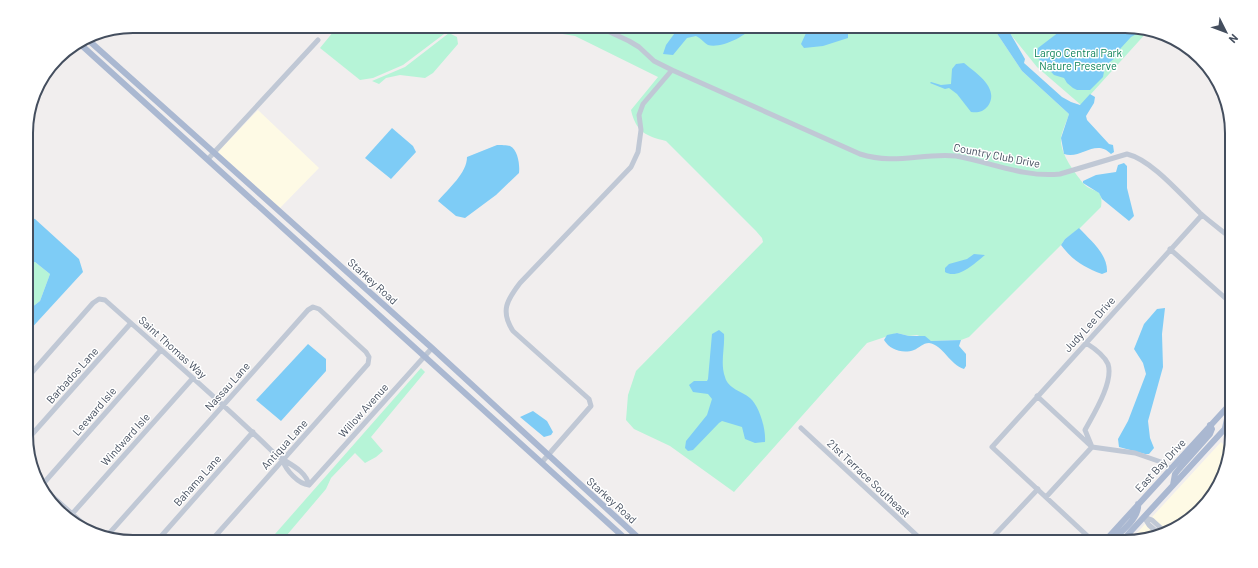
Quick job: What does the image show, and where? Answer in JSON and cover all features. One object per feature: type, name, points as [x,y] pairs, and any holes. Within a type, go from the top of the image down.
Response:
[{"type":"main road","name":"Starkey Road","points":[[91,42],[432,348],[635,535]]},
{"type":"main road","name":"Starkey Road","points":[[82,47],[621,535]]},
{"type":"main road","name":"East Bay Drive","points":[[1110,535],[1225,409]]},
{"type":"main road","points":[[1173,485],[1175,474],[1210,434],[1212,429],[1210,425]]},
{"type":"main road","name":"East Bay Drive","points":[[1127,535],[1225,428]]},
{"type":"main road","points":[[1117,535],[1134,517],[1138,504]]},
{"type":"street","name":"Country Club Drive","points":[[613,33],[629,40],[639,47],[654,62],[860,154],[875,158],[889,160],[942,155],[956,156],[1034,174],[1049,175],[1060,174],[1126,154],[1135,156],[1157,173],[1202,215],[1225,233]]},
{"type":"street","points":[[208,160],[318,40]]},
{"type":"street","points":[[542,462],[591,406],[589,399],[514,331],[506,320],[506,307],[511,294],[520,283],[631,167],[638,152],[641,130],[639,115],[643,104],[672,70]]},
{"type":"street","name":"Judy Lee Drive","points":[[1038,489],[992,447],[1202,215]]},
{"type":"street","points":[[1170,249],[1225,298]]},
{"type":"street","name":"Saint Thomas Way","points":[[33,371],[93,303],[99,299],[105,300],[253,432],[283,461],[290,463],[307,479],[309,484]]},
{"type":"street","name":"Nassau Lane","points":[[109,532],[308,310],[313,307],[319,309],[366,352],[369,357]]},
{"type":"street","name":"Barbados Lane","points":[[33,433],[131,323]]},
{"type":"street","points":[[1086,343],[1098,351],[1108,364],[1108,380],[1085,430],[1092,447]]},
{"type":"street","name":"Willow Avenue","points":[[309,484],[432,348]]},
{"type":"street","name":"Leeward Isle","points":[[45,482],[161,350]]},
{"type":"street","name":"Antiqua Lane","points":[[216,535],[368,364],[369,357]]},
{"type":"street","name":"Windward Isle","points":[[72,514],[193,378]]},
{"type":"street","points":[[1037,396],[1092,447],[1135,453],[1157,460],[1170,470]]},
{"type":"street","name":"21st Terrace Southeast","points":[[801,428],[916,535]]},
{"type":"street","name":"Bahama Lane","points":[[162,535],[253,432]]},
{"type":"street","points":[[1046,497],[1092,447]]},
{"type":"street","points":[[995,535],[1038,489],[1087,535]]},
{"type":"street","points":[[59,503],[72,514]]},
{"type":"street","points":[[1144,517],[1152,520],[1161,528]]},
{"type":"street","points":[[1144,517],[1148,524],[1155,530]]},
{"type":"shaded area","points":[[258,110],[319,168],[280,208],[218,152]]},
{"type":"shaded area","points":[[1221,442],[1224,446],[1222,461],[1212,485],[1196,506],[1175,522],[1163,527],[1152,517]]},
{"type":"shaded area","points":[[1145,524],[1152,531],[1144,533],[1136,534]]},
{"type":"green space","points":[[332,33],[445,33],[403,65],[373,78],[360,80],[320,48]]},
{"type":"green space","points":[[449,33],[457,37],[458,44],[433,73],[425,78],[400,75],[386,78],[379,84],[372,81],[405,67]]},
{"type":"green space","points":[[557,33],[997,33],[1022,71],[1069,114],[1061,138],[1061,144],[1065,156],[1083,183],[1099,193],[1101,196],[1101,207],[1080,228],[1065,239],[1061,245],[969,337],[961,340],[931,341],[917,335],[909,336],[897,333],[867,343],[734,492],[670,446],[634,429],[626,420],[628,395],[636,371],[763,242],[762,238],[666,141],[647,135],[639,128],[631,110],[658,77],[575,36]]},
{"type":"green space","name":"Largo Central Park Nature Preserve","points":[[1010,33],[1131,33],[1144,35],[1081,105],[1037,67]]},
{"type":"green space","points":[[33,262],[35,262],[50,274],[40,301],[33,306]]},
{"type":"green space","points":[[421,368],[425,372],[371,437],[383,451],[365,463],[355,453],[331,478],[326,489],[287,535],[274,535]]},
{"type":"water","points":[[675,33],[746,33],[733,41],[713,46],[708,45],[696,36],[687,38],[673,55],[663,54],[666,45]]},
{"type":"water","points":[[806,33],[848,33],[848,38],[823,46],[804,48],[801,44]]},
{"type":"water","points":[[997,33],[1010,33],[1025,59],[1024,63],[1062,97],[1080,105],[1090,94],[1095,97],[1094,103],[1086,116],[1087,120],[1109,144],[1113,145],[1114,152],[1111,154],[1099,148],[1076,154],[1064,154],[1061,138],[1069,114],[1022,71]]},
{"type":"water","points":[[1058,33],[1137,34],[1131,37],[1120,49],[1115,58],[1105,66],[1103,77],[1090,90],[1077,90],[1067,83],[1064,78],[1054,75],[1036,56],[1038,48]]},
{"type":"water","points":[[964,63],[980,76],[989,87],[991,93],[991,99],[988,106],[980,112],[971,112],[957,94],[949,88],[945,89],[930,83],[941,85],[951,84],[952,69],[956,64]]},
{"type":"water","points":[[392,128],[413,146],[416,152],[391,179],[365,158]]},
{"type":"water","points":[[497,145],[510,146],[513,148],[518,158],[519,173],[496,195],[465,218],[456,216],[438,201],[461,175],[467,157]]},
{"type":"water","points":[[1124,163],[1127,166],[1127,188],[1134,216],[1129,221],[1102,199],[1099,193],[1083,183],[1083,181],[1096,175],[1116,172],[1118,165]]},
{"type":"water","points":[[33,219],[79,259],[83,272],[33,326],[33,306],[40,301],[50,274],[35,262],[33,262]]},
{"type":"water","points":[[1079,228],[1093,242],[1105,259],[1107,272],[1102,274],[1084,266],[1074,259],[1061,245],[1065,239]]},
{"type":"water","points":[[974,254],[985,255],[966,270],[955,274],[945,272],[945,268],[949,264],[967,259]]},
{"type":"water","points":[[1165,308],[1162,334],[1163,367],[1148,421],[1150,438],[1154,448],[1149,454],[1145,454],[1119,447],[1118,439],[1128,421],[1146,374],[1143,363],[1134,349],[1144,324],[1157,309]]},
{"type":"water","points":[[719,330],[724,334],[723,366],[727,381],[732,387],[754,402],[762,419],[765,442],[755,443],[745,439],[742,427],[722,421],[693,450],[688,451],[685,448],[686,441],[707,415],[712,399],[708,394],[693,392],[689,385],[694,381],[707,381],[712,334]]},
{"type":"water","points":[[897,333],[909,336],[925,336],[931,341],[961,340],[959,346],[966,354],[966,366],[964,369],[959,367],[938,347],[929,343],[906,352],[893,349],[884,340],[887,335]]},
{"type":"water","points":[[308,344],[326,359],[326,371],[281,421],[256,400]]},
{"type":"water","points":[[533,411],[547,421],[553,432],[551,435],[544,437],[520,417]]}]
